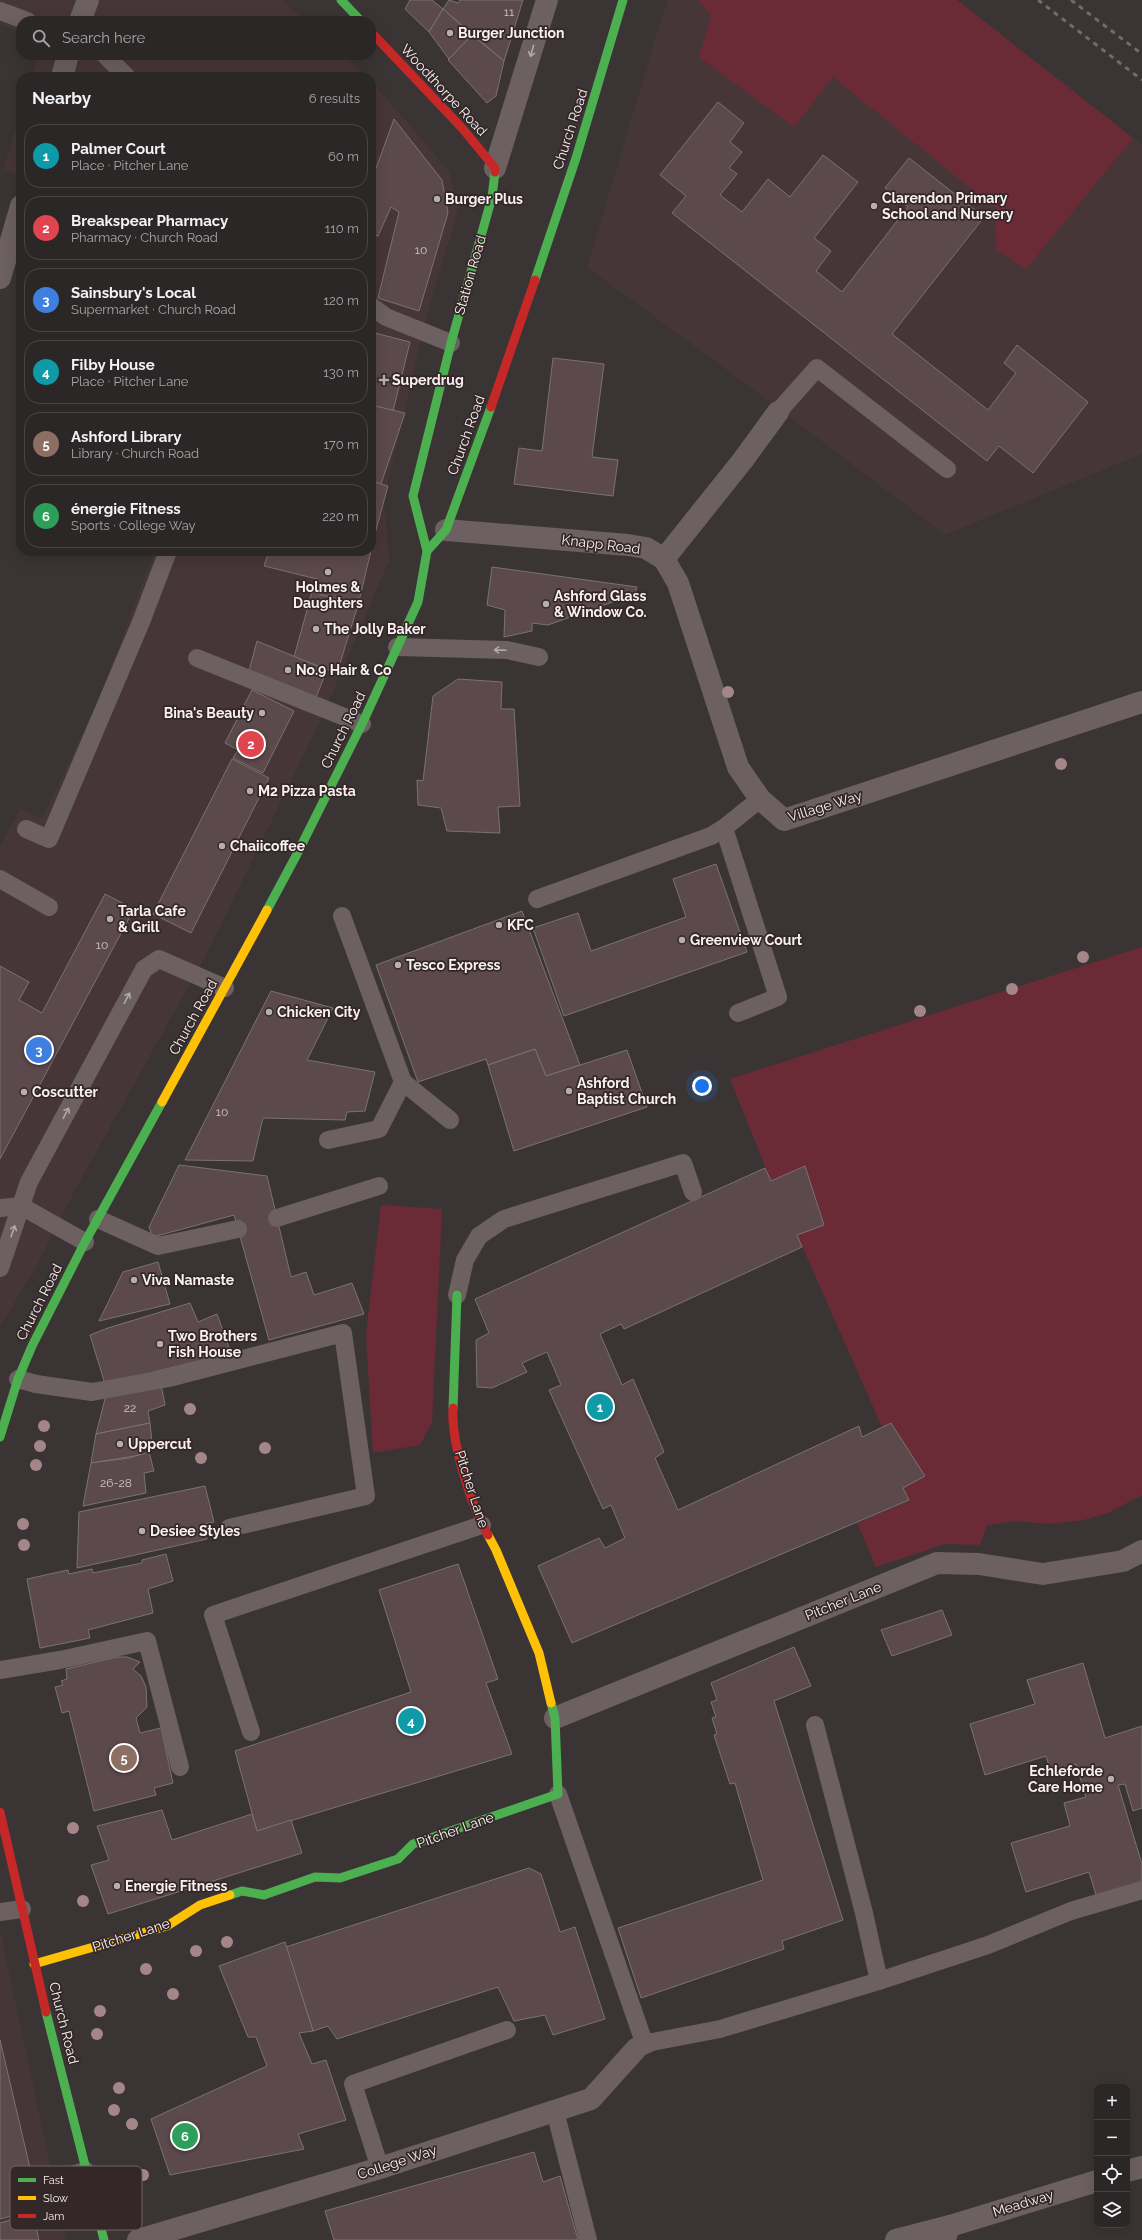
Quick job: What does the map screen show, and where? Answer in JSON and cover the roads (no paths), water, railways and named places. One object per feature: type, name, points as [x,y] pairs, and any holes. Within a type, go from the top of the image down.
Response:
[{"type":"main road","points":[[341,0],[356,16]]},
{"type":"main road","name":"Church Road","points":[[0,1437],[18,1379],[32,1346],[85,1242],[296,856],[362,724],[418,602],[427,551],[446,530],[478,443],[576,158],[600,82],[623,0]]},
{"type":"main road","name":"Woodthorpe Road","points":[[376,37],[462,128],[495,168]]},
{"type":"main road","name":"Station Road","points":[[427,551],[413,496],[450,343],[492,197],[495,168]]},
{"type":"main road","name":"Pitcher Lane","points":[[34,1964],[167,1926],[200,1905],[242,1891],[264,1895],[315,1877],[340,1878],[398,1859],[413,1844],[558,1794],[555,1718],[539,1653],[496,1550],[482,1525],[471,1496],[452,1426],[457,1295]]},
{"type":"main road","name":"Church Road","points":[[0,1812],[2,1839],[22,1908],[34,1964],[85,2166]]},
{"type":"main road","name":"Church Road","points":[[101,2230],[104,2240]]},
{"type":"street","points":[[82,16],[88,0]]},
{"type":"street","name":"Station Road","points":[[495,168],[547,0]]},
{"type":"street","points":[[63,72],[67,60]]},
{"type":"street","points":[[0,278],[12,216]]},
{"type":"street","points":[[664,559],[744,460],[778,412]]},
{"type":"street","name":"Knapp Road","points":[[446,530],[628,545],[646,548],[664,559]]},
{"type":"street","name":"Village Way","points":[[664,559],[678,583],[738,767],[760,799],[784,820],[1142,702]]},
{"type":"street","name":"Pitcher Lane","points":[[555,1718],[937,1563],[979,1564],[1043,1574],[1123,1561],[1142,1551]]},
{"type":"street","name":"College Way","points":[[138,2240],[380,2168],[591,2099],[640,2047]]},
{"type":"street","points":[[1130,2170],[1142,2167]]},
{"type":"street","name":"Meadway","points":[[896,2240],[947,2233],[1094,2182]]},
{"type":"lane","points":[[0,11],[16,17]]},
{"type":"lane","points":[[110,60],[122,72]]},
{"type":"lane","points":[[376,310],[386,317],[450,343]]},
{"type":"lane","points":[[778,412],[817,368],[947,469]]},
{"type":"lane","points":[[26,829],[49,839],[141,622],[166,556]]},
{"type":"lane","points":[[397,647],[507,650],[539,657]]},
{"type":"lane","points":[[197,658],[362,724]]},
{"type":"lane","points":[[537,899],[711,836],[724,828],[760,799]]},
{"type":"lane","points":[[724,828],[778,997],[738,1013]]},
{"type":"lane","points":[[0,880],[49,907]]},
{"type":"lane","points":[[342,916],[403,1082],[450,1120]]},
{"type":"lane","points":[[0,1268],[29,1182],[144,969],[160,959],[225,988]]},
{"type":"lane","points":[[328,1140],[379,1128],[403,1082]]},
{"type":"lane","points":[[457,1295],[465,1260],[479,1236],[504,1219],[683,1163],[693,1192]]},
{"type":"lane","points":[[277,1218],[379,1186]]},
{"type":"lane","points":[[0,1208],[21,1206],[85,1242]]},
{"type":"lane","points":[[98,1219],[158,1246],[238,1230]]},
{"type":"lane","points":[[18,1379],[36,1384],[92,1392],[169,1378],[343,1333],[366,1496],[229,1528]]},
{"type":"lane","points":[[251,1732],[213,1615],[482,1525]]},
{"type":"lane","points":[[0,1670],[60,1660],[147,1641],[180,1767]]},
{"type":"lane","points":[[815,1725],[864,1913],[879,1981]]},
{"type":"lane","points":[[558,1794],[640,2047],[720,2029],[879,1981],[988,1945],[1072,1911],[1142,1890]]},
{"type":"lane","points":[[0,1912],[22,1908]]},
{"type":"lane","points":[[380,2168],[353,2084],[507,2030]]},
{"type":"lane","points":[[555,2111],[588,2240]]},
{"type":"railway","points":[[1038,0],[1142,80]]},
{"type":"railway","points":[[1071,0],[1142,54]]},
{"type":"place","name":"Burger Junction","points":[[450,33]]},
{"type":"place","name":"Burger Plus","points":[[437,199]]},
{"type":"place","name":"Clarendon Primary School and Nursery","points":[[874,206]]},
{"type":"place","name":"Superdrug","points":[[384,380]]},
{"type":"place","name":"Holmes & Daughters","points":[[328,572]]},
{"type":"place","name":"Ashford Glass & Window Co.","points":[[546,604]]},
{"type":"place","name":"The Jolly Baker","points":[[316,629]]},
{"type":"place","name":"No.9 Hair & Co","points":[[288,670]]},
{"type":"place","name":"Bina's Beauty","points":[[262,713]]},
{"type":"place","name":"Breakspear Pharmacy","points":[[251,744]]},
{"type":"place","name":"M2 Pizza Pasta","points":[[250,791]]},
{"type":"place","name":"Chaiicoffee","points":[[222,846]]},
{"type":"place","name":"Tarla Cafe & Grill","points":[[110,919]]},
{"type":"place","name":"KFC","points":[[499,925]]},
{"type":"place","name":"Greenview Court","points":[[682,940]]},
{"type":"place","name":"Tesco Express","points":[[398,965]]},
{"type":"place","name":"Chicken City","points":[[269,1012]]},
{"type":"place","name":"Sainsbury's Local","points":[[39,1050]]},
{"type":"place","name":"Ashford Baptist Church","points":[[569,1091]]},
{"type":"place","name":"Coscutter","points":[[24,1092]]},
{"type":"place","name":"Viva Namaste","points":[[134,1280]]},
{"type":"place","name":"Two Brothers Fish House","points":[[160,1344]]},
{"type":"place","name":"Palmer Court","points":[[600,1407]]},
{"type":"place","name":"Uppercut","points":[[120,1444]]},
{"type":"place","name":"Desiee Styles","points":[[142,1531]]},
{"type":"place","name":"Filby House","points":[[411,1721]]},
{"type":"place","name":"Ashford Library","points":[[124,1758]]},
{"type":"place","name":"Echleforde Care Home","points":[[1111,1779]]},
{"type":"place","name":"Energie Fitness","points":[[117,1886]]},
{"type":"place","name":"énergie Fitness","points":[[185,2136]]}]
